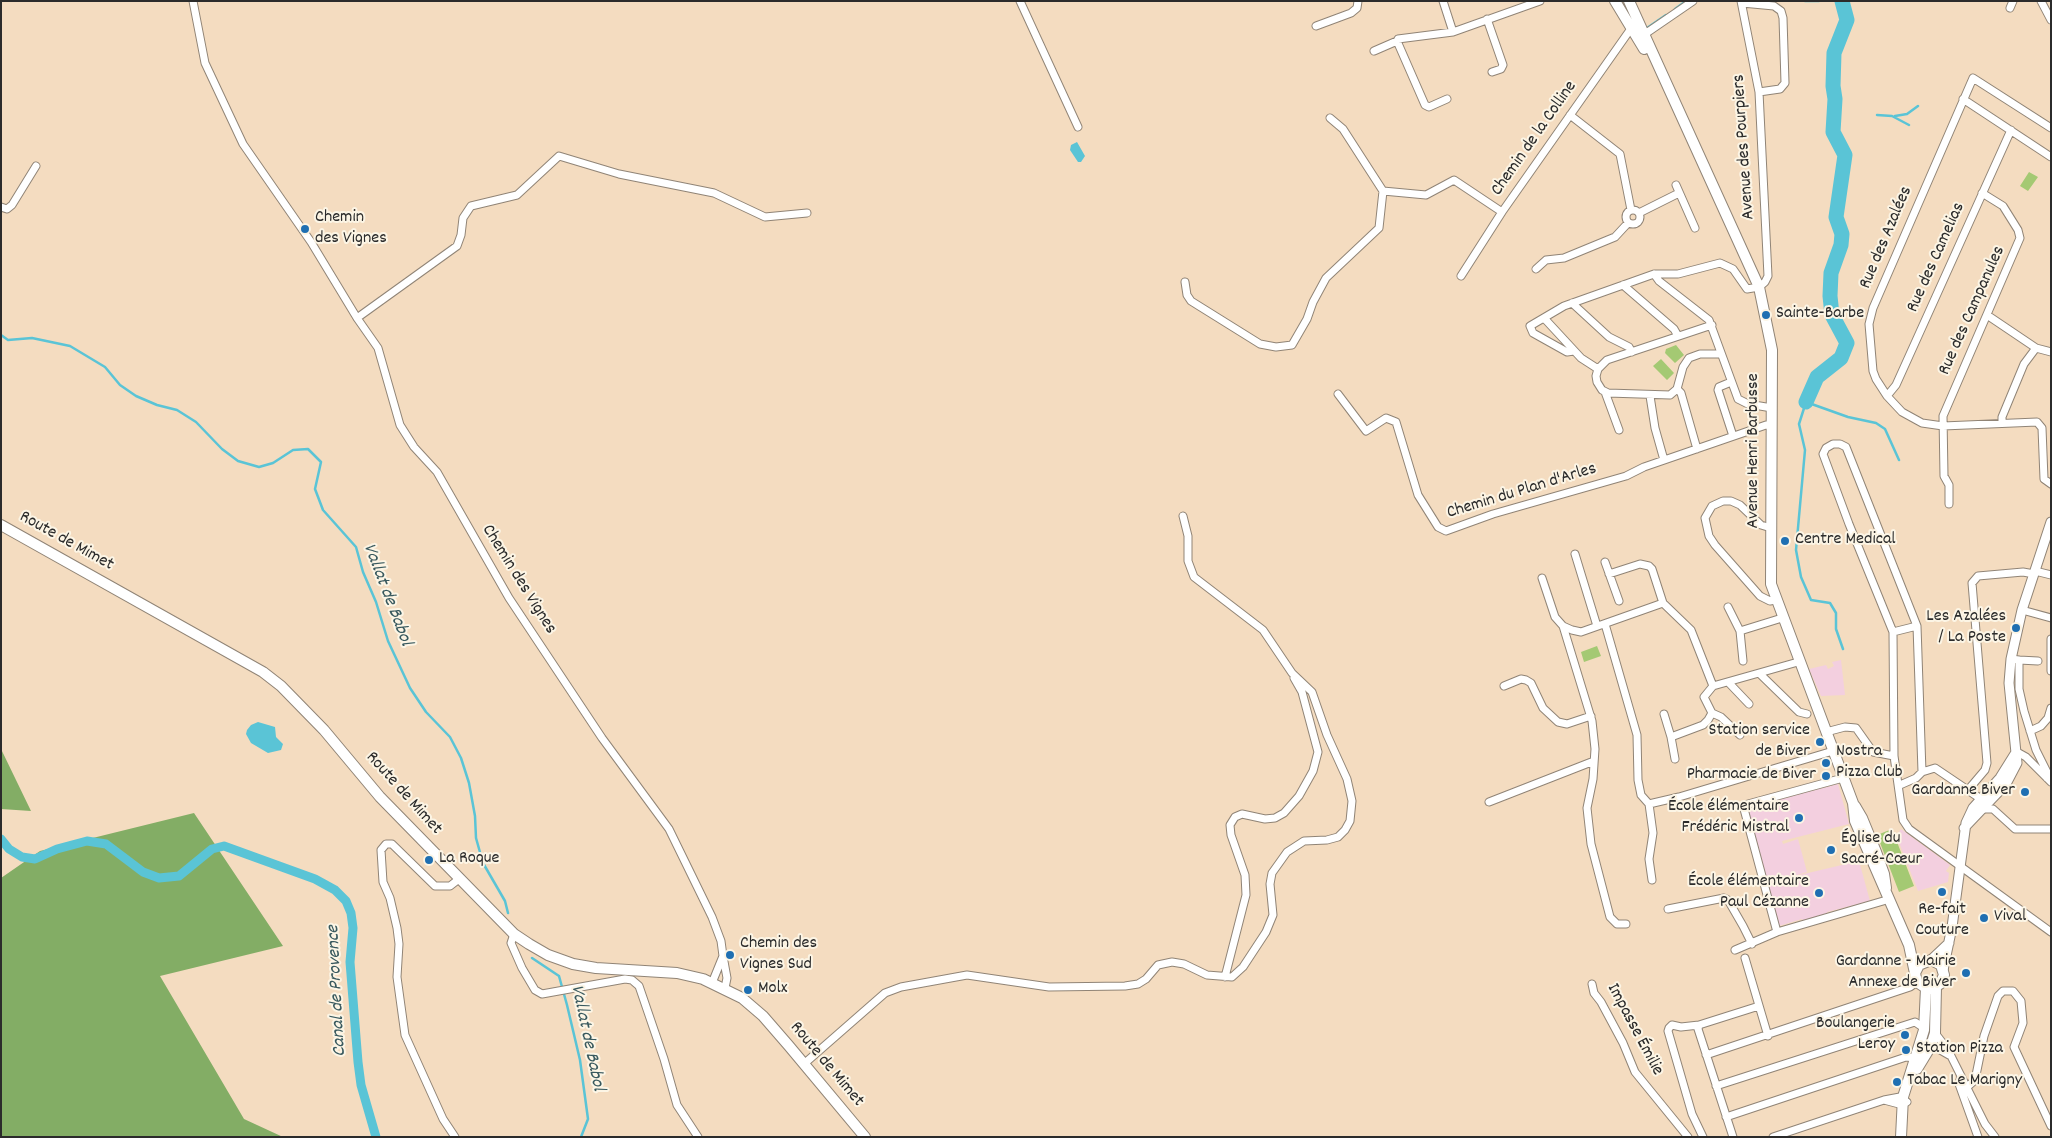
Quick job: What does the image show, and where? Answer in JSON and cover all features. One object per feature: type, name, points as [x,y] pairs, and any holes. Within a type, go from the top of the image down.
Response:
[{"type":"main road","name":"Avenue Henri Barbusse","points":[[1615,1],[1641,37],[1759,287],[1772,350],[1771,584],[1798,662],[1853,803],[1855,821],[1878,878],[1888,894],[1909,945],[1919,981]]},
{"type":"main road","name":"Avenue Henri Barbusse","points":[[1629,1],[1635,27]]},
{"type":"main road","name":"Route de Mimet","points":[[1,525],[263,672],[300,703],[380,797],[514,934],[548,955],[573,964],[596,968],[676,973],[725,988],[757,1011],[805,1063],[865,1137]]},
{"type":"main road","name":"Avenue Henri Barbusse","points":[[1909,945],[1927,961]]},
{"type":"main road","points":[[1901,1137],[1904,1101],[1924,1032],[1919,981],[1927,961],[1937,962],[1943,970],[1943,980],[1936,987],[1935,1034],[1931,1046],[1918,1066],[1904,1101]]},
{"type":"main road","points":[[1919,981],[1936,987]]},
{"type":"street","name":"Chemin des Vignes","points":[[193,1],[205,63],[243,144],[311,242],[357,318],[378,348],[400,425],[414,447],[437,472],[509,598],[602,738],[669,829],[712,917],[721,941],[727,978],[725,988]]},
{"type":"street","points":[[1020,1],[1078,127]]},
{"type":"street","points":[[1316,26],[1351,13],[1356,8],[1358,1]]},
{"type":"street","points":[[1443,1],[1453,32]]},
{"type":"street","points":[[1374,51],[1398,39],[1453,32],[1540,1]]},
{"type":"street","points":[[1641,37],[1693,1]]},
{"type":"street","points":[[2041,1],[2051,20]]},
{"type":"street","points":[[1741,2],[1774,6],[1781,11],[1783,18],[1785,83],[1780,89],[1759,92]]},
{"type":"street","name":"Avenue des Pourpiers","points":[[1741,2],[1759,92],[1768,276],[1759,287]]},
{"type":"street","points":[[1487,19],[1503,65],[1501,69],[1492,72]]},
{"type":"street","name":"Chemin de la Colline","points":[[1461,276],[1502,212],[1635,27]]},
{"type":"street","points":[[1398,39],[1425,105],[1429,107],[1447,99]]},
{"type":"street","name":"Rue des Azalées","points":[[2051,128],[1974,78],[1963,99],[1869,319],[1873,371],[1886,396],[1911,418],[1922,423],[1943,426],[2033,421],[2040,424],[2042,428],[2044,479],[2051,484]]},
{"type":"street","points":[[1963,99],[2051,157]]},
{"type":"street","points":[[1570,115],[1620,154],[1631,210]]},
{"type":"street","points":[[1185,282],[1187,294],[1191,300],[1260,344],[1276,347],[1292,345],[1307,319],[1313,302],[1326,278],[1379,228],[1382,191],[1343,128],[1330,118]]},
{"type":"street","name":"Rue des Camelias","points":[[1886,396],[1896,385],[2011,130]]},
{"type":"street","points":[[357,318],[457,246],[461,235],[463,218],[471,206],[517,195],[559,156],[619,174],[714,193],[765,217],[807,213]]},
{"type":"street","points":[[1,207],[7,209],[12,205],[36,166]]},
{"type":"street","points":[[1382,191],[1426,194],[1454,180],[1502,212]]},
{"type":"street","points":[[1676,185],[1695,228]]},
{"type":"street","points":[[1631,210],[1639,213],[1679,193]]},
{"type":"street","name":"Rue des Campanules","points":[[1949,504],[1949,485],[1944,476],[1943,416],[2020,238],[2018,230],[2003,206],[1982,193]]},
{"type":"street","points":[[1628,223],[1625,217],[1631,210]]},
{"type":"street","points":[[1536,269],[1542,262],[1564,258],[1615,237],[1628,223],[1638,223],[1640,219],[1639,213]]},
{"type":"street","points":[[1574,351],[1567,352],[1531,331],[1532,324],[1572,303],[1654,274],[1678,274],[1720,263],[1733,269],[1747,289],[1759,287]]},
{"type":"street","points":[[1654,274],[1659,281],[1705,316],[1712,325],[1730,382],[1738,399],[1748,404],[1772,408]]},
{"type":"street","points":[[1623,285],[1674,329],[1678,336]]},
{"type":"street","points":[[1572,303],[1609,337],[1630,347],[1632,352]]},
{"type":"street","points":[[1987,315],[2036,348],[2051,352]]},
{"type":"street","points":[[1544,318],[1574,351],[1598,369]]},
{"type":"street","points":[[1619,430],[1606,392],[1597,382],[1598,369],[1607,360],[1712,325]]},
{"type":"street","points":[[2002,423],[2002,417],[2024,364],[2036,348]]},
{"type":"street","points":[[1606,392],[1650,396],[1670,395],[1677,389],[1683,367],[1690,358],[1700,354],[1721,354]]},
{"type":"street","points":[[1730,382],[1719,387],[1718,390],[1733,436]]},
{"type":"street","points":[[1677,389],[1681,393],[1697,449]]},
{"type":"street","name":"Chemin du Plan d'Arles","points":[[1338,394],[1366,431],[1386,418],[1396,422],[1418,495],[1438,527],[1443,531],[1493,514],[1626,476],[1664,460],[1733,436],[1766,425],[1772,426]]},
{"type":"street","points":[[1650,396],[1655,428],[1664,460]]},
{"type":"street","points":[[1922,772],[1917,626],[1846,446],[1833,444],[1826,448],[1823,454],[1849,524],[1894,632],[1894,756],[1900,785],[1903,820],[1909,829],[2051,932]]},
{"type":"street","points":[[1771,528],[1761,525],[1740,505],[1731,501],[1723,501],[1712,506],[1705,518],[1708,536],[1760,596],[1770,601],[1775,600]]},
{"type":"street","points":[[1183,516],[1188,536],[1188,561],[1194,577],[1263,630],[1292,673],[1302,692],[1318,752],[1313,771],[1299,796],[1284,813],[1275,818],[1265,820],[1242,814],[1235,817],[1230,825],[1231,835],[1245,875],[1246,895],[1225,977]]},
{"type":"street","points":[[1964,828],[2006,784],[2017,763],[2009,684],[2015,660],[2022,610],[2051,522]]},
{"type":"street","points":[[1575,554],[1601,625],[1637,735],[1638,780],[1641,795],[1649,804],[1652,833],[1649,859],[1652,880]]},
{"type":"street","points":[[1605,562],[1619,601]]},
{"type":"street","points":[[1609,574],[1640,564],[1649,566],[1652,569],[1663,603],[1690,630],[1713,686]]},
{"type":"street","points":[[1968,790],[1985,770],[1987,763],[1972,587],[1973,580],[1978,576],[2023,572],[2051,575]]},
{"type":"street","points":[[1542,578],[1555,617],[1563,626],[1591,716],[1594,760],[1593,779],[1587,808],[1591,844],[1610,917],[1617,924],[1626,924]]},
{"type":"street","points":[[1563,626],[1580,632],[1663,603]]},
{"type":"street","points":[[1728,607],[1740,631],[1743,661]]},
{"type":"street","points":[[2022,610],[2051,618]]},
{"type":"street","points":[[1740,631],[1782,618]]},
{"type":"street","points":[[1894,632],[1917,626]]},
{"type":"street","points":[[2051,639],[2051,671]]},
{"type":"street","points":[[2015,660],[2038,661]]},
{"type":"street","points":[[2015,660],[2019,689],[2030,731],[2049,780]]},
{"type":"street","points":[[1740,735],[1721,717],[1712,713],[1704,696],[1713,686],[1798,662]]},
{"type":"street","points":[[805,1063],[885,993],[901,986],[967,975],[1049,987],[1125,986],[1138,984],[1158,966],[1172,962],[1184,964],[1207,975],[1232,976],[1243,967],[1266,932],[1273,914],[1270,884],[1272,873],[1287,852],[1304,841],[1328,840],[1338,836],[1350,821],[1352,801],[1347,779],[1327,735],[1318,705],[1312,692],[1292,673]]},
{"type":"street","points":[[1760,674],[1799,712],[1807,714]]},
{"type":"street","points":[[1504,686],[1521,679],[1526,680],[1530,683],[1543,708],[1558,722],[1567,724],[1591,716]]},
{"type":"street","points":[[1729,683],[1749,704]]},
{"type":"street","points":[[2030,731],[2041,726],[2048,718],[2051,708]]},
{"type":"street","points":[[1671,738],[1703,725],[1712,713]]},
{"type":"street","points":[[1664,714],[1675,758]]},
{"type":"street","points":[[1826,732],[1856,728],[1873,752],[1894,756]]},
{"type":"street","points":[[1649,804],[1679,797],[1834,751]]},
{"type":"street","points":[[2017,752],[2026,756],[2049,780]]},
{"type":"street","points":[[1943,970],[1949,943],[1964,828],[1969,814],[2000,778],[2017,752]]},
{"type":"street","points":[[1489,802],[1594,760]]},
{"type":"street","points":[[1900,785],[1916,778],[1922,772],[1935,768],[1981,799]]},
{"type":"street","points":[[1776,932],[1744,809],[1748,804],[1844,778]]},
{"type":"street","points":[[1982,809],[1989,808],[1996,811],[2015,829],[2051,829]]},
{"type":"street","points":[[455,1137],[443,1119],[405,1035],[398,984],[399,944],[397,928],[390,898],[383,882],[381,850],[386,844],[392,844],[435,886],[450,886],[459,879]]},
{"type":"street","points":[[1735,950],[1776,932],[1888,894]]},
{"type":"street","points":[[1668,910],[1724,898],[1739,919],[1752,944]]},
{"type":"street","points":[[514,934],[511,943],[526,976],[535,990],[542,994],[551,994],[625,979],[632,980],[639,986],[677,1105],[698,1137]]},
{"type":"street","points":[[1927,961],[1949,943]]},
{"type":"street","points":[[712,983],[723,956]]},
{"type":"street","points":[[1745,958],[1768,1036]]},
{"type":"street","points":[[1706,1055],[1768,1036],[1910,987],[1919,981]]},
{"type":"street","name":"Impasse Émilie","points":[[1592,984],[1594,993],[1601,1002],[1623,1043],[1635,1072],[1688,1137]]},
{"type":"street","points":[[1967,1087],[1974,1080],[1984,1036],[1998,996],[2002,991],[2013,991],[2021,1001],[2023,1023],[2014,1047],[2051,1126]]},
{"type":"street","points":[[1703,1137],[1692,1114],[1668,1032],[1672,1025],[1681,1028],[1699,1025],[1759,1006]]},
{"type":"street","points":[[1716,1086],[1915,1022],[1920,1023],[1931,1046],[1951,1056]]},
{"type":"street","points":[[1699,1025],[1698,1029],[1733,1137]]},
{"type":"street","points":[[1935,1034],[1951,1056],[1986,1124],[1995,1137]]},
{"type":"street","points":[[1726,1117],[1906,1057],[1915,1058]]},
{"type":"street","points":[[1961,1076],[1959,1084],[1978,1137]]},
{"type":"street","points":[[1773,1137],[1884,1100],[1904,1101]]},
{"type":"shaded area","points":[[1841,660],[1845,695],[1821,696],[1809,669],[1826,665],[1828,669],[1834,666],[1832,662]]},
{"type":"shaded area","points":[[1838,784],[1849,824],[1782,841],[1783,844],[1798,839],[1807,872],[1791,877],[1859,861],[1870,901],[1827,912],[1828,916],[1804,923],[1802,919],[1779,926],[1747,808]]},
{"type":"shaded area","points":[[1901,829],[1950,865],[1946,871],[1949,873],[1948,882],[1918,891],[1898,840],[1900,837],[1897,835]]},
{"type":"green space","points":[[2029,172],[2038,177],[2028,191],[2020,186]]},
{"type":"green space","points":[[1676,345],[1684,355],[1675,363],[1665,353],[1666,349]]},
{"type":"green space","points":[[1661,359],[1674,373],[1667,380],[1653,366]]},
{"type":"green space","points":[[1597,646],[1601,656],[1584,662],[1581,652]]},
{"type":"green space","points":[[1,749],[31,811],[1,809]]},
{"type":"green space","points":[[194,813],[283,946],[160,976],[244,1119],[283,1137],[1,1137],[1,878],[40,851]]},
{"type":"green space","points":[[1892,829],[1914,886],[1899,892],[1877,835]]},
{"type":"water","points":[[1077,142],[1085,156],[1081,162],[1078,162],[1070,150],[1071,145]]},
{"type":"water","points":[[258,722],[275,727],[276,737],[283,744],[281,750],[268,753],[251,743],[246,734],[247,730],[251,725]]},
{"type":"waterway","points":[[1675,9],[1686,1]]},
{"type":"waterway","points":[[1805,1],[1819,1]]},
{"type":"waterway","points":[[1806,402],[1817,377],[1841,358],[1847,343],[1832,315],[1830,296],[1831,273],[1841,245],[1842,234],[1836,217],[1845,155],[1833,132],[1835,99],[1833,86],[1834,53],[1847,20],[1842,1]]},
{"type":"waterway","points":[[1647,28],[1666,15]]},
{"type":"waterway","points":[[1895,116],[1907,114],[1918,106]]},
{"type":"waterway","points":[[1877,115],[1892,116],[1909,125]]},
{"type":"waterway","name":"Vallat de Babol","points":[[1,335],[8,340],[32,338],[70,346],[105,367],[120,385],[136,396],[157,405],[177,410],[196,422],[222,449],[238,461],[259,467],[273,463],[293,450],[308,449],[321,462],[315,489],[323,510],[356,547],[388,641],[410,688],[426,712],[450,737],[461,758],[469,783],[475,816],[476,838],[483,863],[505,901],[508,913]]},
{"type":"waterway","points":[[1843,649],[1836,629],[1836,613],[1830,603],[1811,600],[1801,577],[1796,550],[1805,450],[1799,424],[1806,402],[1848,417],[1876,423],[1885,429],[1899,460]]},
{"type":"waterway","name":"Canal de Provence","points":[[1,839],[9,849],[22,857],[35,859],[57,849],[87,841],[106,844],[143,872],[159,878],[179,876],[212,849],[224,846],[315,879],[335,890],[346,901],[351,913],[353,928],[350,962],[358,1062],[361,1085],[376,1137]]},
{"type":"waterway","name":"Vallat de Babol","points":[[532,958],[559,976],[567,1005],[580,1060],[588,1119],[581,1137]]},
{"type":"place","name":"Chemin des Vignes","points":[[305,229]]},
{"type":"place","name":"Sainte-Barbe","points":[[1766,315]]},
{"type":"place","name":"Centre Medical","points":[[1785,541]]},
{"type":"place","name":"Les Azalées / La Poste","points":[[2016,628]]},
{"type":"place","name":"Station service de Biver","points":[[1820,742]]},
{"type":"place","name":"Nostra Pizza Club","points":[[1826,763]]},
{"type":"place","name":"Pharmacie de Biver","points":[[1826,776]]},
{"type":"place","name":"Gardanne Biver","points":[[2025,792]]},
{"type":"place","name":"École élémentaire Frédéric Mistral","points":[[1799,818]]},
{"type":"place","name":"Église du Sacré-Cœur","points":[[1831,850]]},
{"type":"place","name":"La Roque","points":[[429,860]]},
{"type":"place","name":"Re-fait Couture","points":[[1942,892]]},
{"type":"place","name":"École élémentaire Paul Cézanne","points":[[1819,893]]},
{"type":"place","name":"Vival","points":[[1984,918]]},
{"type":"place","name":"Chemin des Vignes Sud","points":[[730,955]]},
{"type":"place","name":"Gardanne - Mairie Annexe de Biver","points":[[1966,973]]},
{"type":"place","name":"Molx","points":[[748,990]]},
{"type":"place","name":"Boulangerie Leroy","points":[[1905,1035]]},
{"type":"place","name":"Station Pizza","points":[[1906,1050]]},
{"type":"place","name":"Tabac Le Marigny","points":[[1897,1082]]}]
